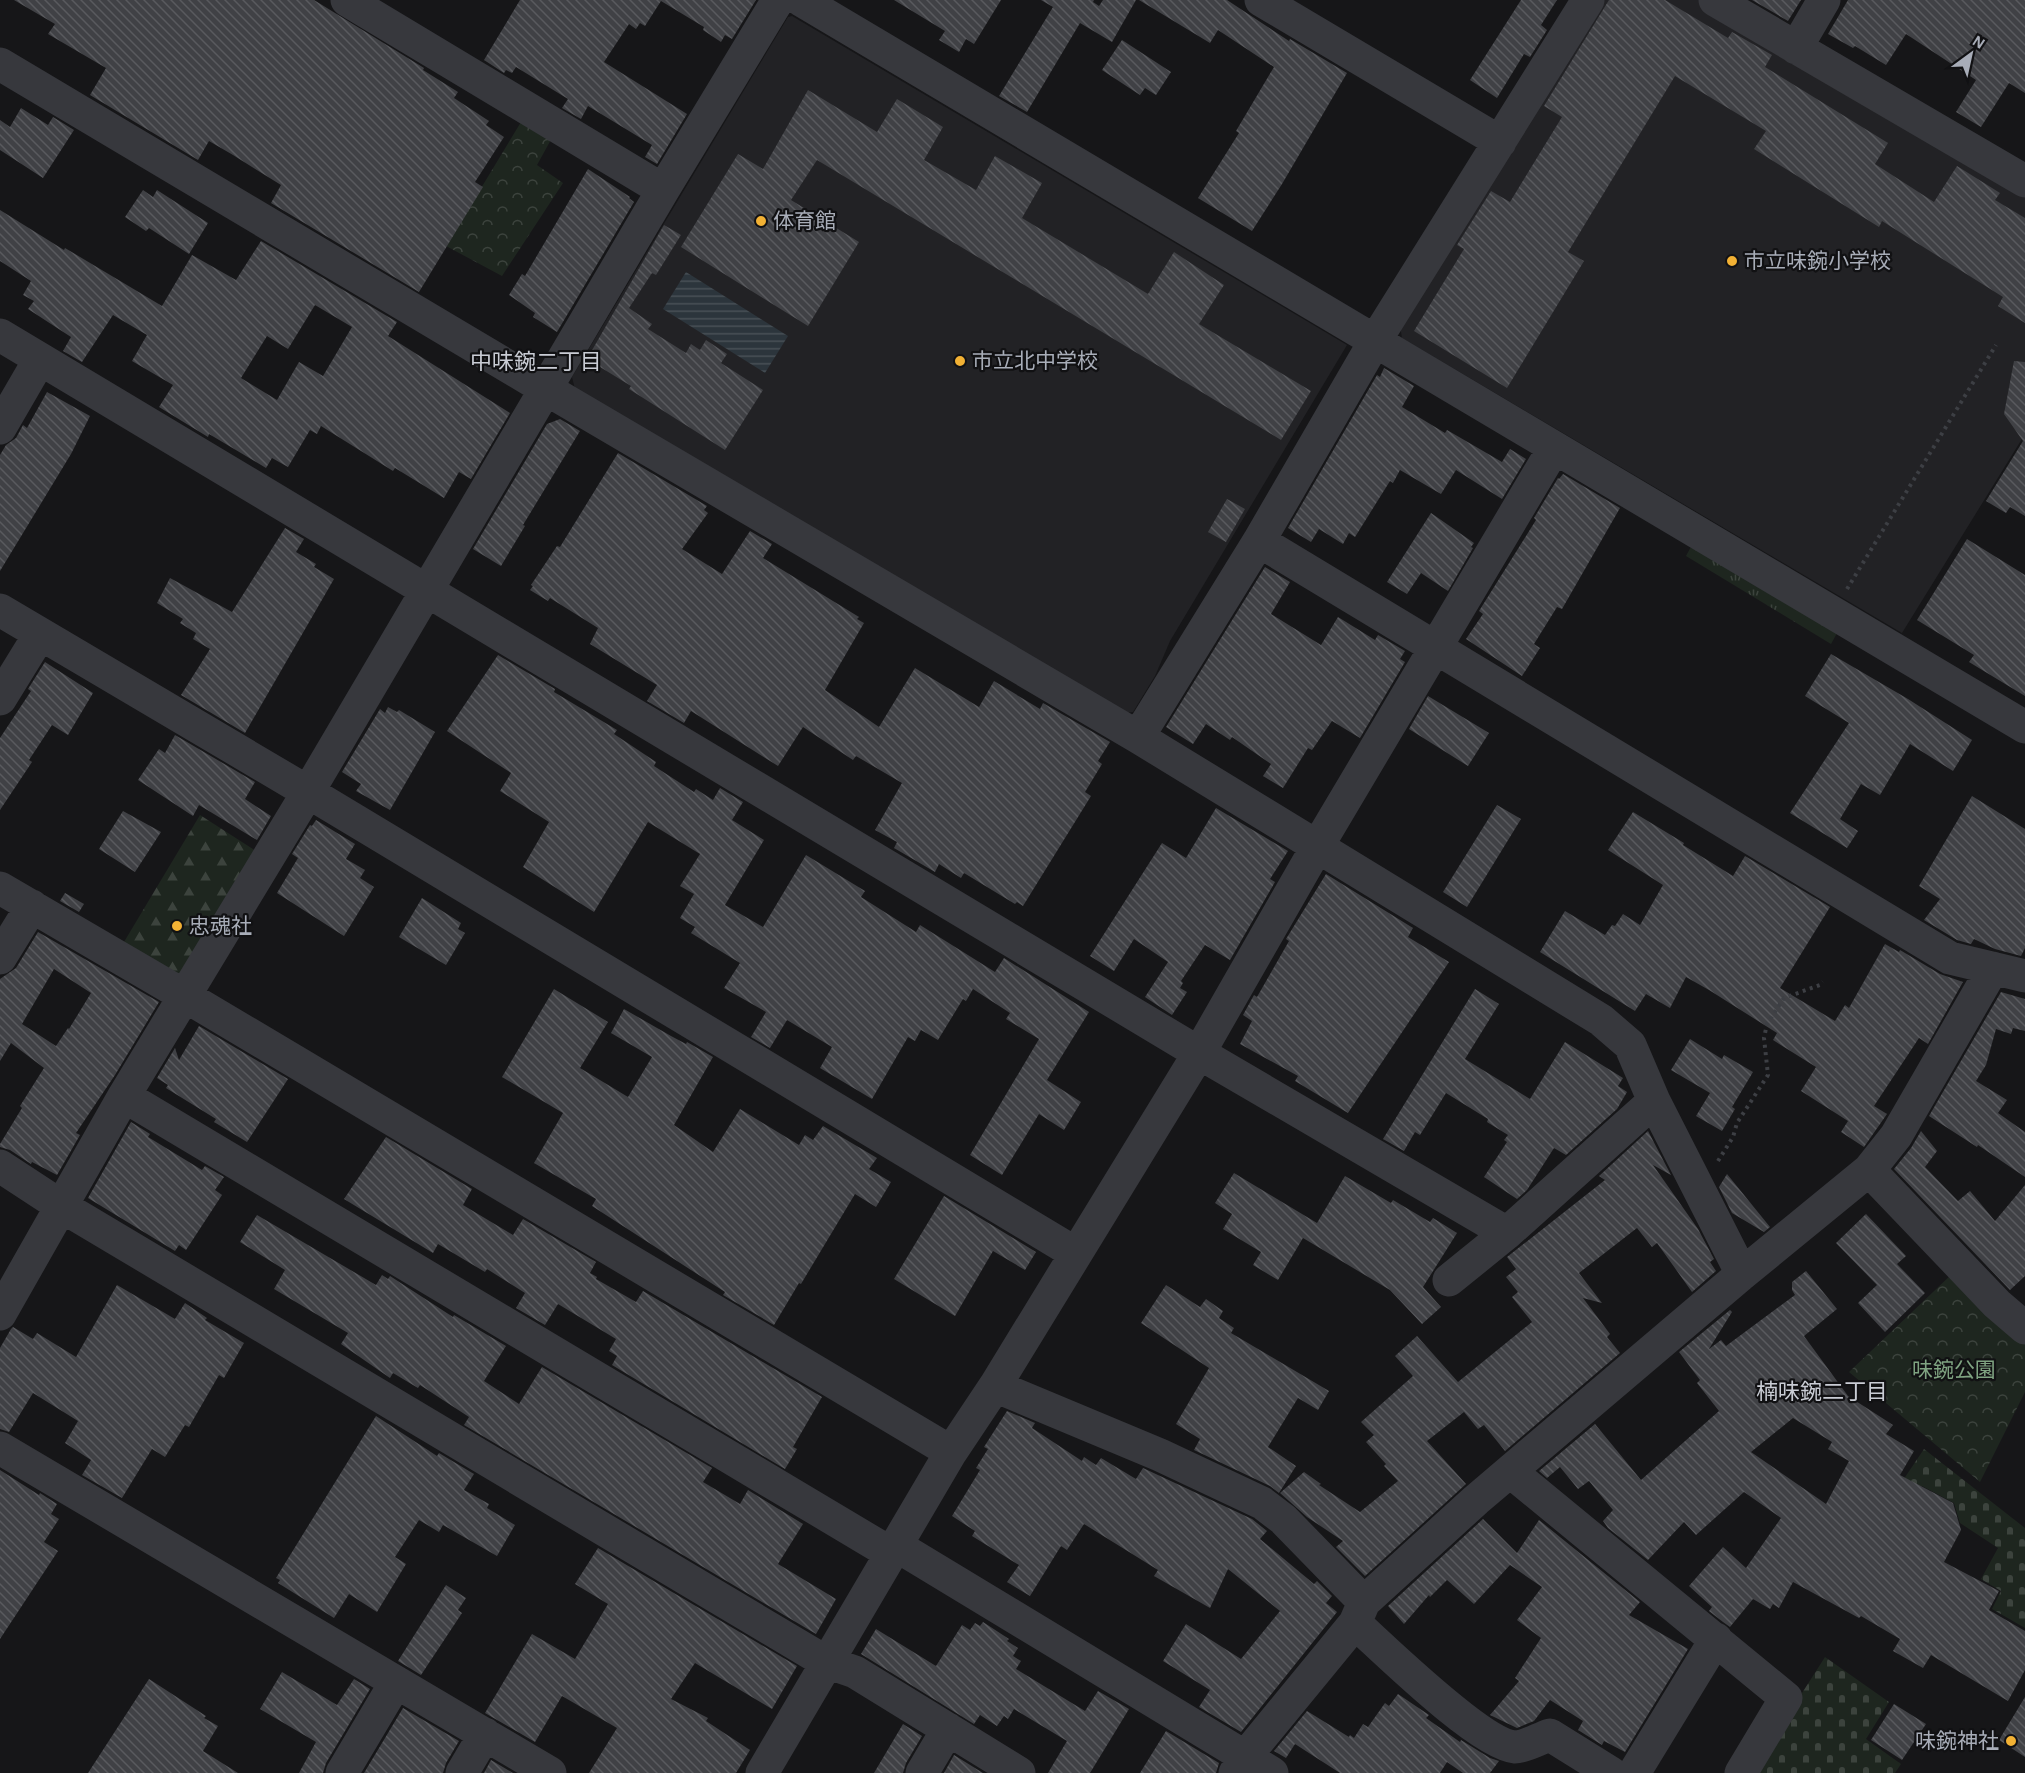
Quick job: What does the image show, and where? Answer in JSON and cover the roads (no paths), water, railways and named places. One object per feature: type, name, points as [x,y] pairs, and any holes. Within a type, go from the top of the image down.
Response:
[{"type":"street","points":[[347,0],[663,190]]},
{"type":"street","points":[[0,1314],[124,1096],[308,792],[663,190],[778,0]]},
{"type":"street","points":[[801,0],[2025,727]]},
{"type":"street","points":[[1261,0],[1500,142]]},
{"type":"street","points":[[1138,737],[1259,541],[1375,341],[1588,0]]},
{"type":"street","points":[[1715,0],[2025,181]]},
{"type":"street","points":[[1796,48],[1824,0]]},
{"type":"street","points":[[0,64],[546,389],[1138,737],[1601,1020],[1630,1045],[1654,1101],[1742,1274]]},
{"type":"street","points":[[0,335],[1199,1053],[1507,1233]]},
{"type":"street","points":[[0,428],[40,358]]},
{"type":"street","points":[[762,1773],[951,1452],[995,1386],[1199,1053],[1317,847],[1554,448]]},
{"type":"street","points":[[1259,541],[1950,958],[2025,976]]},
{"type":"street","points":[[0,610],[308,792],[1075,1253]]},
{"type":"street","points":[[0,699],[40,634]]},
{"type":"street","points":[[0,888],[951,1452]]},
{"type":"street","points":[[0,958],[32,906]]},
{"type":"street","points":[[1240,1765],[1360,1613],[1476,1500],[1742,1274],[1869,1170],[1896,1136],[1993,968]]},
{"type":"street","points":[[124,1096],[894,1550],[1240,1765],[1272,1773]]},
{"type":"street","points":[[1449,1280],[1507,1233],[1654,1101]]},
{"type":"street","points":[[0,1166],[61,1206],[826,1662],[855,1672],[1019,1773]]},
{"type":"street","points":[[1869,1170],[1997,1304],[2025,1328]]},
{"type":"street","points":[[995,1386],[1160,1455],[1262,1503],[1283,1519],[1360,1613],[1438,1698],[1498,1742],[1517,1747],[1550,1735],[1611,1773]]},
{"type":"street","points":[[0,1448],[550,1773]]},
{"type":"street","points":[[1511,1472],[1786,1698],[1741,1773]]},
{"type":"street","points":[[1634,1773],[1716,1639]]},
{"type":"street","points":[[342,1773],[396,1682]]},
{"type":"street","points":[[922,1773],[948,1729]]},
{"type":"street","points":[[462,1773],[485,1734]]},
{"type":"place","name":"体育館","points":[[761,221]]},
{"type":"place","name":"市立味鋺小学校","points":[[1732,261]]},
{"type":"place","name":"市立北中学校","points":[[960,361]]},
{"type":"place","name":"忠魂社","points":[[177,926]]},
{"type":"place","name":"味鋺神社","points":[[2011,1741]]},
{"type":"district","name":"中味鋺二丁目","points":[[536,361]]},
{"type":"district","name":"楠味鋺二丁目","points":[[1822,1391]]},
{"type":"park label","name":"味鋺公園","points":[[1954,1370]]}]
